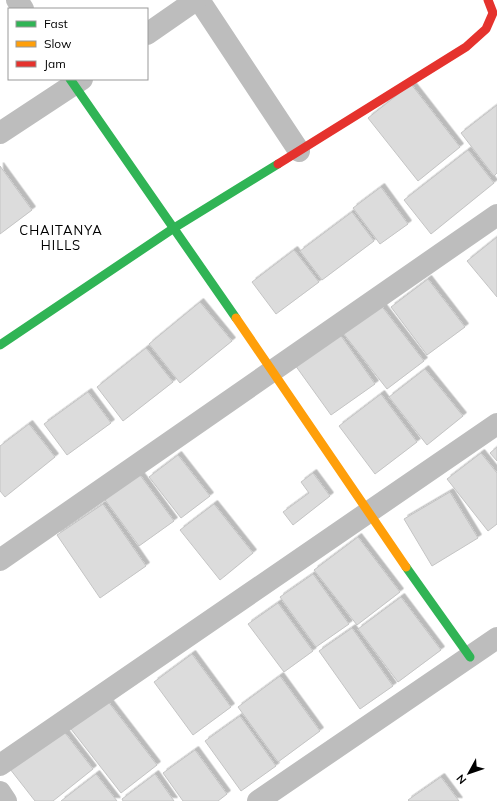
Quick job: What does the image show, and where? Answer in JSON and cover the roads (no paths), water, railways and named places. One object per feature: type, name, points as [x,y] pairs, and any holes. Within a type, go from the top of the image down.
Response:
[{"type":"street","points":[[148,33],[198,0],[299,151]]},
{"type":"street","points":[[0,345],[174,228],[466,47],[486,28],[493,13],[488,0]]},
{"type":"street","points":[[0,133],[75,81],[368,513],[470,657]]},
{"type":"street","points":[[0,560],[497,215]]},
{"type":"street","points":[[0,765],[497,424]]},
{"type":"street","points":[[258,801],[497,638]]},
{"type":"street","points":[[0,792],[6,801]]},
{"type":"district","name":"CHAITANYA HILLS","points":[[61,238]]}]
